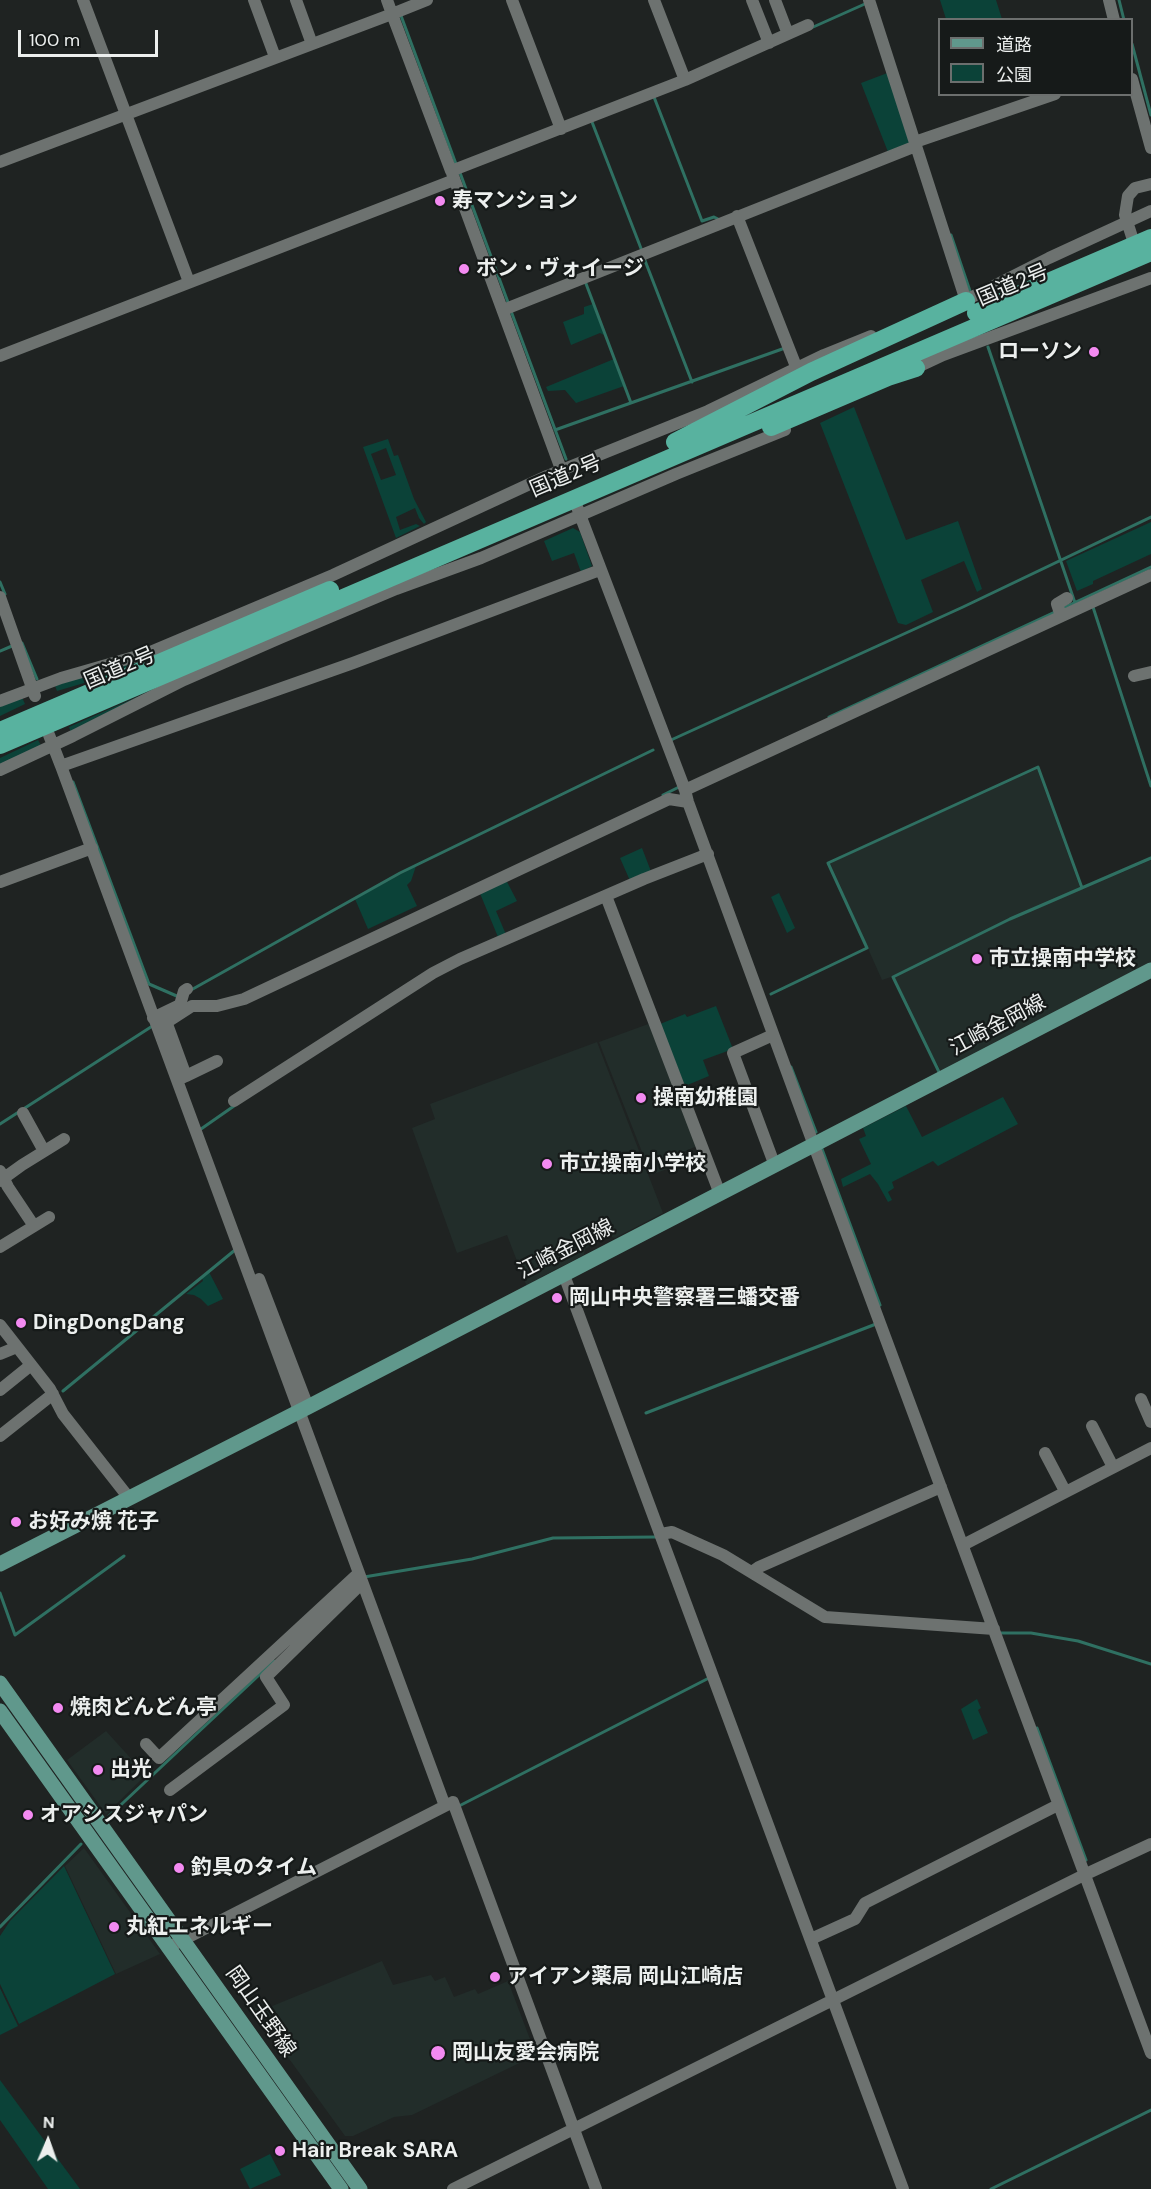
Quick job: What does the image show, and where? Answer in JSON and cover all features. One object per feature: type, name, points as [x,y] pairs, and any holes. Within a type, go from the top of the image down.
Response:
[{"type":"highway","name":"国道2号","points":[[0,731],[1151,238]]},
{"type":"highway","name":"国道2号","points":[[0,745],[625,477],[1147,258]]},
{"type":"highway","points":[[675,441],[802,376],[966,301]]},
{"type":"highway","points":[[625,477],[659,471],[806,413],[888,377],[916,368]]},
{"type":"highway","points":[[0,750],[80,711]]},
{"type":"main road","name":"江崎金岡線","points":[[0,1564],[814,1146],[1151,970]]},
{"type":"main road","name":"岡山玉野線","points":[[0,1683],[360,2189]]},
{"type":"main road","name":"岡山玉野線","points":[[0,1711],[341,2189]]},
{"type":"street","points":[[83,0],[189,282]]},
{"type":"street","points":[[254,0],[275,57]]},
{"type":"street","points":[[296,0],[312,44]]},
{"type":"street","points":[[387,0],[397,11],[455,173],[507,308],[563,475]]},
{"type":"street","points":[[0,162],[427,0]]},
{"type":"street","points":[[512,0],[561,129]]},
{"type":"street","points":[[654,0],[685,80]]},
{"type":"street","points":[[752,0],[769,43]]},
{"type":"street","points":[[775,0],[788,34]]},
{"type":"street","points":[[869,0],[918,143],[966,301]]},
{"type":"street","points":[[1109,0],[1114,18]]},
{"type":"street","points":[[0,356],[189,282],[685,80],[808,25]]},
{"type":"street","points":[[1133,86],[1151,148]]},
{"type":"street","points":[[507,308],[737,216],[811,189],[918,143],[1049,96]]},
{"type":"street","points":[[1132,237],[1125,215],[1128,196],[1135,188],[1151,184]]},
{"type":"street","points":[[0,701],[148,653],[333,575],[708,411],[824,355],[879,332],[966,301],[1049,258],[1151,211]]},
{"type":"street","points":[[737,216],[797,369]]},
{"type":"street","points":[[0,770],[51,740],[280,638],[396,589],[481,558],[578,512],[838,408],[916,368],[979,341],[1150,280],[1147,258]]},
{"type":"street","points":[[578,512],[686,791],[773,1035],[941,1487],[966,1543],[995,1632],[1151,2053]]},
{"type":"street","points":[[65,765],[353,663],[600,570]]},
{"type":"street","points":[[159,1024],[192,1006],[217,1006],[244,999],[686,791],[1061,608],[1092,602],[1151,575]]},
{"type":"street","points":[[0,597],[33,692]]},
{"type":"street","points":[[1134,676],[1151,672]]},
{"type":"street","points":[[51,740],[65,765],[92,848],[182,1078],[303,1409]]},
{"type":"street","points":[[0,882],[92,848]]},
{"type":"street","points":[[234,1101],[432,974],[460,959],[708,854]]},
{"type":"street","points":[[606,896],[720,1194]]},
{"type":"street","points":[[159,1024],[180,1005],[184,995]]},
{"type":"street","points":[[773,1035],[733,1053],[775,1166]]},
{"type":"street","points":[[182,1078],[217,1061]]},
{"type":"street","points":[[23,1113],[44,1151]]},
{"type":"street","points":[[34,1226],[1,1177],[64,1139]]},
{"type":"street","points":[[0,1247],[49,1217]]},
{"type":"street","points":[[564,1275],[903,2189]]},
{"type":"street","points":[[259,1279],[361,1579],[451,1806],[596,2189]]},
{"type":"street","points":[[0,1325],[53,1394],[63,1414],[129,1498]]},
{"type":"street","points":[[0,1354],[17,1347]]},
{"type":"street","points":[[0,1390],[31,1365]]},
{"type":"street","points":[[0,1437],[53,1394]]},
{"type":"street","points":[[1141,1399],[1151,1422]]},
{"type":"street","points":[[1092,1426],[1113,1467]]},
{"type":"street","points":[[966,1543],[1151,1448]]},
{"type":"street","points":[[1045,1453],[1065,1491]]},
{"type":"street","points":[[753,1572],[759,1567],[941,1487]]},
{"type":"street","points":[[662,1536],[672,1532],[723,1555],[820,1615],[832,1619],[995,1632]]},
{"type":"street","points":[[146,1744],[159,1758],[361,1579]]},
{"type":"street","points":[[170,1790],[284,1705],[266,1677],[357,1588],[361,1579]]},
{"type":"street","points":[[811,1939],[855,1919],[865,1903],[1059,1805]]},
{"type":"street","points":[[169,1947],[451,1806]]},
{"type":"street","points":[[453,2189],[1084,1875],[1151,1844]]},
{"type":"shaded area","points":[[1037,769],[1081,890],[1151,860],[1151,965],[942,1073],[894,976],[882,980],[830,863]]},
{"type":"shaded area","points":[[651,1023],[697,1146],[664,1160],[667,1169],[651,1175],[599,1042]]},
{"type":"shaded area","points":[[597,1042],[663,1213],[615,1238],[609,1236],[585,1249],[584,1255],[541,1277],[542,1280],[527,1287],[507,1235],[457,1253],[412,1128],[435,1119],[430,1104]]},
{"type":"shaded area","points":[[106,1731],[146,1775],[106,1814],[67,1760]]},
{"type":"shaded area","points":[[84,1848],[160,1954],[116,1974],[65,1866]]},
{"type":"shaded area","points":[[382,1961],[393,1985],[431,1975],[435,1981],[445,1977],[454,1997],[475,1989],[478,1994],[508,1981],[536,2055],[412,2115],[394,2117],[353,2136],[345,2136],[253,2009],[262,2005],[265,2009]]},
{"type":"green space","points":[[940,0],[996,0],[1002,18],[946,18]]},
{"type":"green space","points":[[890,72],[913,142],[888,152],[861,83]]},
{"type":"green space","points":[[593,304],[604,335],[600,333],[571,345],[563,322],[584,314],[584,307]]},
{"type":"green space","points":[[614,359],[624,386],[576,403],[565,390],[548,391],[546,387]]},
{"type":"green space","points":[[854,407],[906,540],[958,521],[982,589],[977,592],[964,561],[921,580],[933,612],[906,625],[898,623],[820,423]]},
{"type":"green space","points":[[388,439],[394,456],[398,455],[414,499],[426,522],[424,524],[415,508],[396,517],[400,530],[416,524],[420,526],[396,538],[363,447]],"holes":[[[386,448],[396,475],[381,480],[371,454]]]},
{"type":"green space","points":[[1151,522],[1151,554],[1077,591],[1066,561]]},
{"type":"green space","points":[[573,528],[580,532],[592,566],[581,572],[574,553],[552,561],[544,541]]},
{"type":"green space","points":[[146,659],[101,678],[57,691],[54,683]]},
{"type":"green space","points":[[155,689],[71,733],[69,727]]},
{"type":"green space","points":[[21,695],[25,704],[0,716],[0,705]]},
{"type":"green space","points":[[38,740],[42,747],[0,766],[0,758]]},
{"type":"green space","points":[[642,848],[652,874],[631,883],[620,858]]},
{"type":"green space","points":[[416,866],[411,881],[407,885],[417,906],[368,929],[355,899]]},
{"type":"green space","points":[[505,878],[517,901],[496,911],[507,937],[498,937],[479,891]]},
{"type":"green space","points":[[779,893],[795,928],[787,933],[771,897]]},
{"type":"green space","points":[[716,1006],[733,1049],[703,1060],[709,1076],[685,1086],[660,1024],[685,1014],[687,1017]]},
{"type":"green space","points":[[1003,1097],[1018,1124],[938,1166],[933,1161],[892,1182],[894,1188],[888,1192],[892,1200],[888,1202],[870,1174],[843,1187],[841,1179],[871,1164],[859,1139],[866,1136],[863,1128],[906,1106],[922,1137]]},
{"type":"green space","points":[[209,1272],[223,1299],[208,1306],[194,1295],[186,1294],[203,1281],[202,1278]]},
{"type":"green space","points":[[977,1699],[981,1708],[978,1710],[988,1733],[973,1740],[961,1709]]},
{"type":"green space","points":[[64,1866],[115,1974],[19,2024],[0,1984],[0,1936],[10,1921]]},
{"type":"green space","points":[[0,1988],[18,2026],[0,2035]]},
{"type":"green space","points":[[0,2080],[80,2189],[48,2189],[0,2120]]},
{"type":"green space","points":[[270,2154],[281,2175],[250,2189],[240,2169]]},
{"type":"waterway","points":[[1119,0],[1124,18]]},
{"type":"waterway","points":[[811,28],[867,3]]},
{"type":"waterway","points":[[400,13],[456,164]]},
{"type":"waterway","points":[[1133,48],[1151,115]]},
{"type":"waterway","points":[[654,97],[702,221],[714,217],[718,219]]},
{"type":"waterway","points":[[592,122],[642,251]]},
{"type":"waterway","points":[[459,170],[509,305]]},
{"type":"waterway","points":[[951,235],[970,291]]},
{"type":"waterway","points":[[644,258],[692,382]]},
{"type":"waterway","points":[[585,281],[631,403]]},
{"type":"waterway","points":[[511,311],[566,459]]},
{"type":"waterway","points":[[988,347],[1075,603]]},
{"type":"waterway","points":[[555,430],[785,348]]},
{"type":"waterway","points":[[671,740],[963,607],[1151,517]]},
{"type":"waterway","points":[[1063,608],[1151,567]]},
{"type":"waterway","points":[[0,582],[5,594]]},
{"type":"waterway","points":[[1093,607],[1151,786]]},
{"type":"waterway","points":[[829,717],[1057,611]]},
{"type":"waterway","points":[[22,643],[37,679]]},
{"type":"waterway","points":[[0,651],[12,646]]},
{"type":"waterway","points":[[191,990],[400,873],[653,750]]},
{"type":"waterway","points":[[771,994],[867,948],[828,863],[1038,767],[1082,888]]},
{"type":"waterway","points":[[73,782],[149,984],[179,997]]},
{"type":"waterway","points":[[663,795],[679,787]]},
{"type":"waterway","points":[[940,1074],[893,977],[1010,919],[1151,858]]},
{"type":"waterway","points":[[0,1124],[154,1025]]},
{"type":"waterway","points":[[791,1067],[816,1132]]},
{"type":"waterway","points":[[201,1129],[234,1106]]},
{"type":"waterway","points":[[822,1149],[880,1305]]},
{"type":"waterway","points":[[63,1391],[235,1250]]},
{"type":"waterway","points":[[646,1413],[876,1324]]},
{"type":"waterway","points":[[364,1577],[472,1559],[553,1538],[656,1537]]},
{"type":"waterway","points":[[0,1593],[15,1635],[124,1556]]},
{"type":"waterway","points":[[997,1633],[1031,1633],[1078,1641],[1151,1664]]},
{"type":"waterway","points":[[109,1816],[274,1661]]},
{"type":"waterway","points":[[459,1806],[709,1678]]},
{"type":"waterway","points":[[1037,1728],[1086,1860]]},
{"type":"waterway","points":[[0,1927],[81,1844]]},
{"type":"waterway","points":[[991,2189],[1151,2110]]},
{"type":"place","name":"寿マンション","points":[[440,201]]},
{"type":"place","name":"ボン・ヴォイージ","points":[[464,269]]},
{"type":"place","name":"ローソン","points":[[1094,352]]},
{"type":"place","name":"市立操南中学校","points":[[977,959]]},
{"type":"place","name":"操南幼稚園","points":[[641,1098]]},
{"type":"place","name":"市立操南小学校","points":[[547,1164]]},
{"type":"place","name":"岡山中央警察署三蟠交番","points":[[557,1298]]},
{"type":"place","name":"DingDongDang","points":[[21,1323]]},
{"type":"place","name":"お好み焼 花子","points":[[16,1522]]},
{"type":"place","name":"焼肉どんどん亭","points":[[58,1708]]},
{"type":"place","name":"出光","points":[[98,1770]]},
{"type":"place","name":"オアシスジャパン","points":[[28,1815]]},
{"type":"place","name":"釣具のタイム","points":[[179,1868]]},
{"type":"place","name":"丸紅エネルギー","points":[[114,1927]]},
{"type":"place","name":"アイアン薬局 岡山江崎店","points":[[495,1977]]},
{"type":"place","name":"岡山友愛会病院","points":[[438,2053]]},
{"type":"place","name":"Hair Break SARA","points":[[280,2151]]}]
